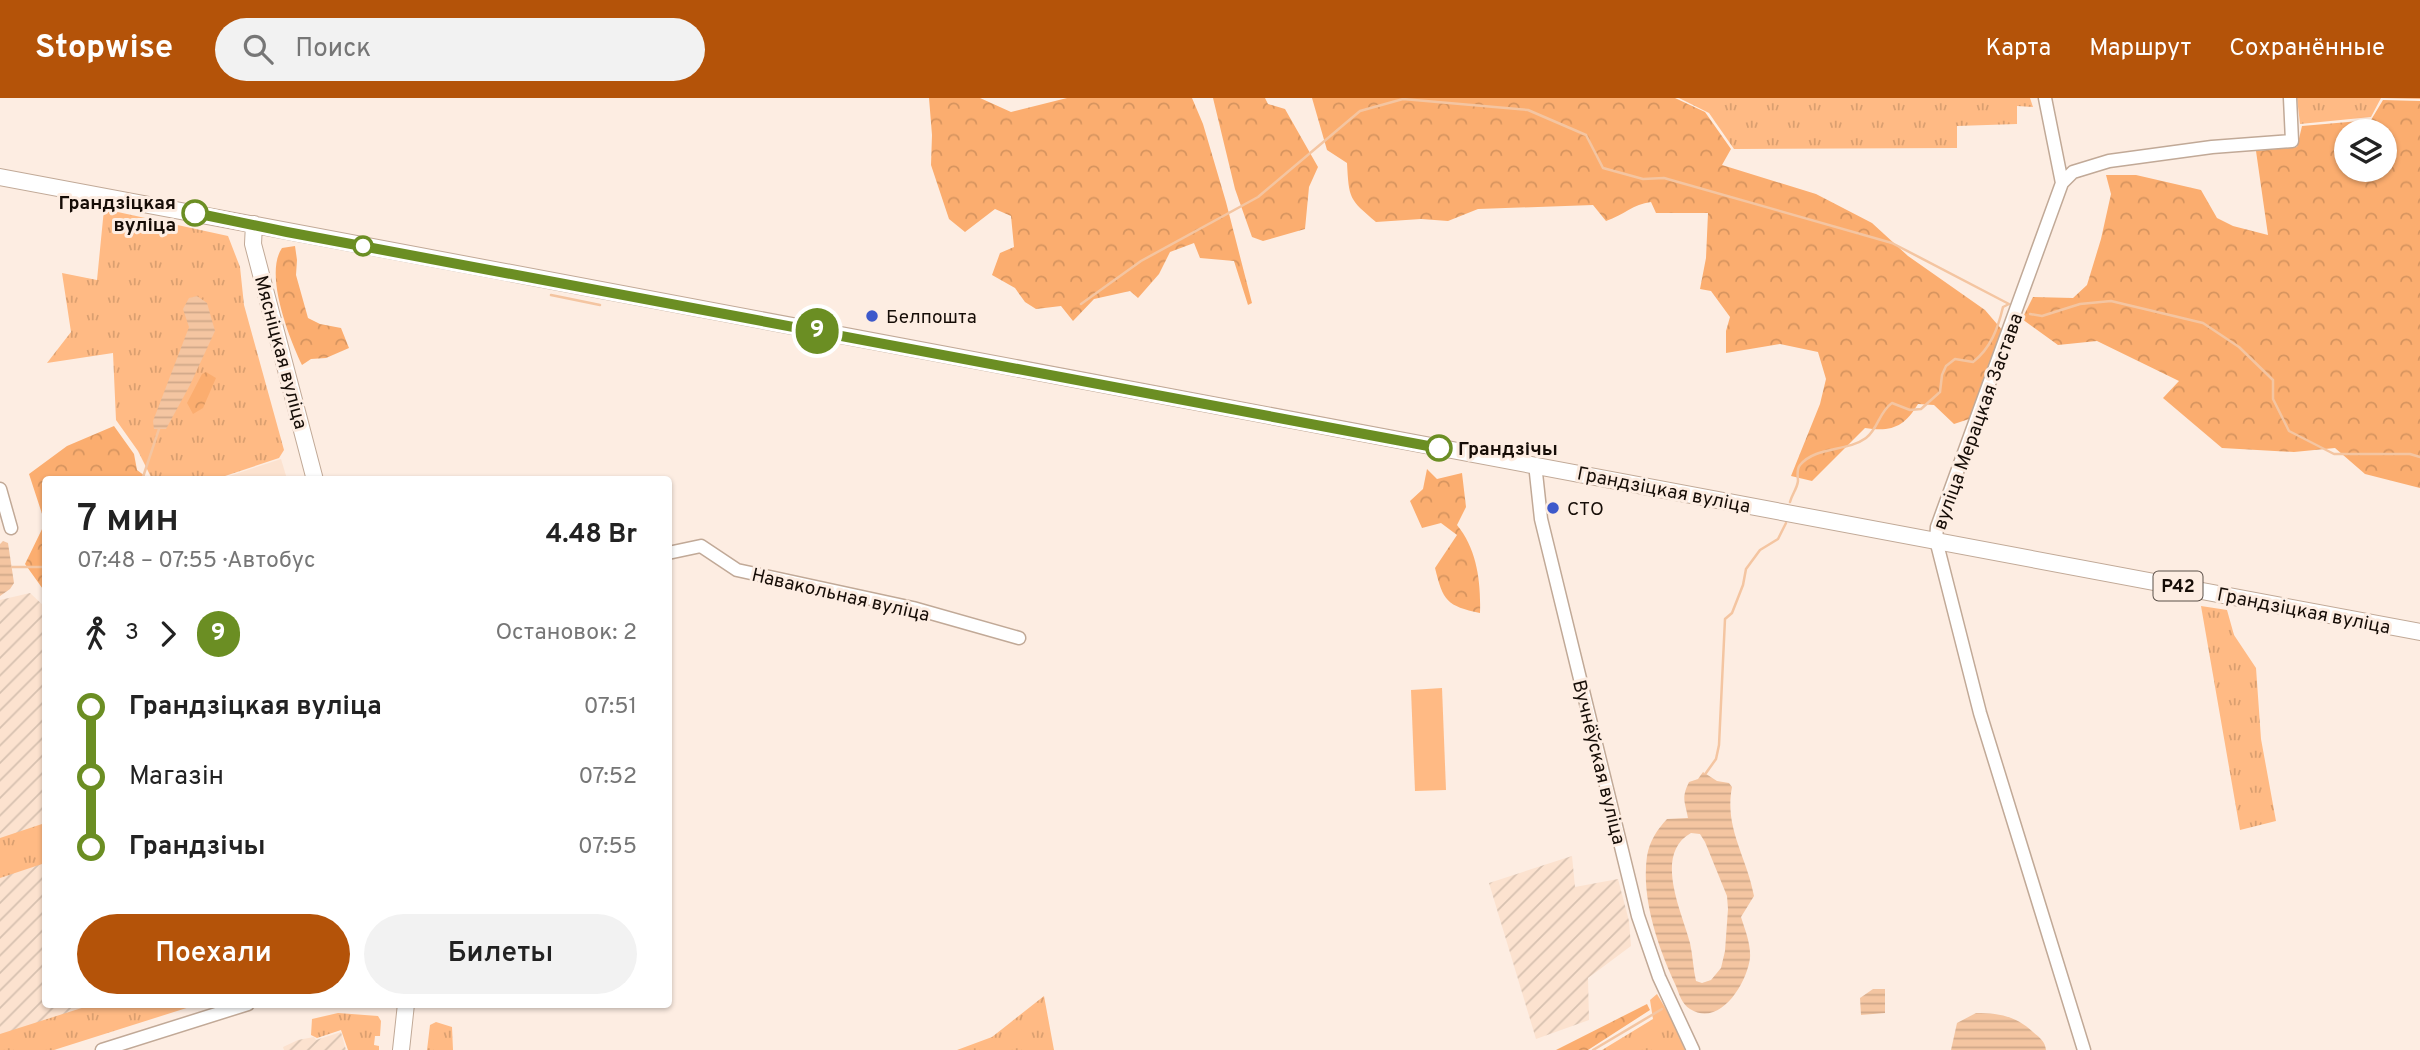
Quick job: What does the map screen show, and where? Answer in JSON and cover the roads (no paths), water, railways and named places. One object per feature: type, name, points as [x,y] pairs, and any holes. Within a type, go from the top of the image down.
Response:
[{"type":"main road","name":"Грандзіцкая вуліца","points":[[0,177],[2420,632]]},
{"type":"main road","name":"Мясніцкая вуліца","points":[[254,224],[253,244],[314,476]]},
{"type":"main road","points":[[401,1050],[406,1008]]},
{"type":"street","points":[[2045,98],[2062,183]]},
{"type":"street","points":[[2062,183],[2073,172],[2109,161],[2212,147],[2292,141],[2290,98]]},
{"type":"street","name":"вуліца Мерацкая Застава","points":[[2062,183],[1937,527],[1936,540],[1980,713],[2084,1050]]},
{"type":"street","name":"Вучнёўская вуліца","points":[[1537,465],[1535,473],[1541,519],[1638,916],[1659,977],[1693,1050]]},
{"type":"street","points":[[0,489],[11,528]]},
{"type":"street","name":"Навакольная вуліца","points":[[672,552],[701,546],[737,570],[914,608],[1019,638]]},
{"type":"street","points":[[102,1050],[235,1008]]},
{"type":"waterway","points":[[1081,304],[1141,261],[1258,197],[1360,111],[1403,99],[1528,110],[1586,135],[1603,168],[1643,179],[1664,178],[1892,243],[2009,304],[2003,307],[1996,330],[1985,350],[1973,362],[1955,359],[1946,366],[1940,392],[1921,409],[1910,410],[1892,403],[1866,438],[1807,459],[1799,467],[1797,484],[1790,502]]},
{"type":"waterway","points":[[551,295],[600,305]]},
{"type":"waterway","points":[[2030,314],[2042,316],[2080,304],[2111,301],[2203,323],[2239,347],[2273,380],[2273,399],[2289,431],[2334,454],[2410,454],[2420,457]]},
{"type":"waterway","points":[[143,476],[159,429]]},
{"type":"waterway","points":[[1706,773],[1716,759],[1719,745],[1725,619],[1732,613],[1746,569],[1760,550],[1778,539],[1786,523]]},
{"type":"waterway","points":[[12,567],[42,567]]},
{"type":"waterway","points":[[1593,1050],[1662,1009]]},
{"type":"place","name":"Грандзіцкая вуліца","points":[[195,213]]},
{"type":"place","name":"Белпошта","points":[[872,316]]},
{"type":"place","name":"Грандзічы","points":[[1439,448]]},
{"type":"place","name":"СТО","points":[[1553,508]]}]
